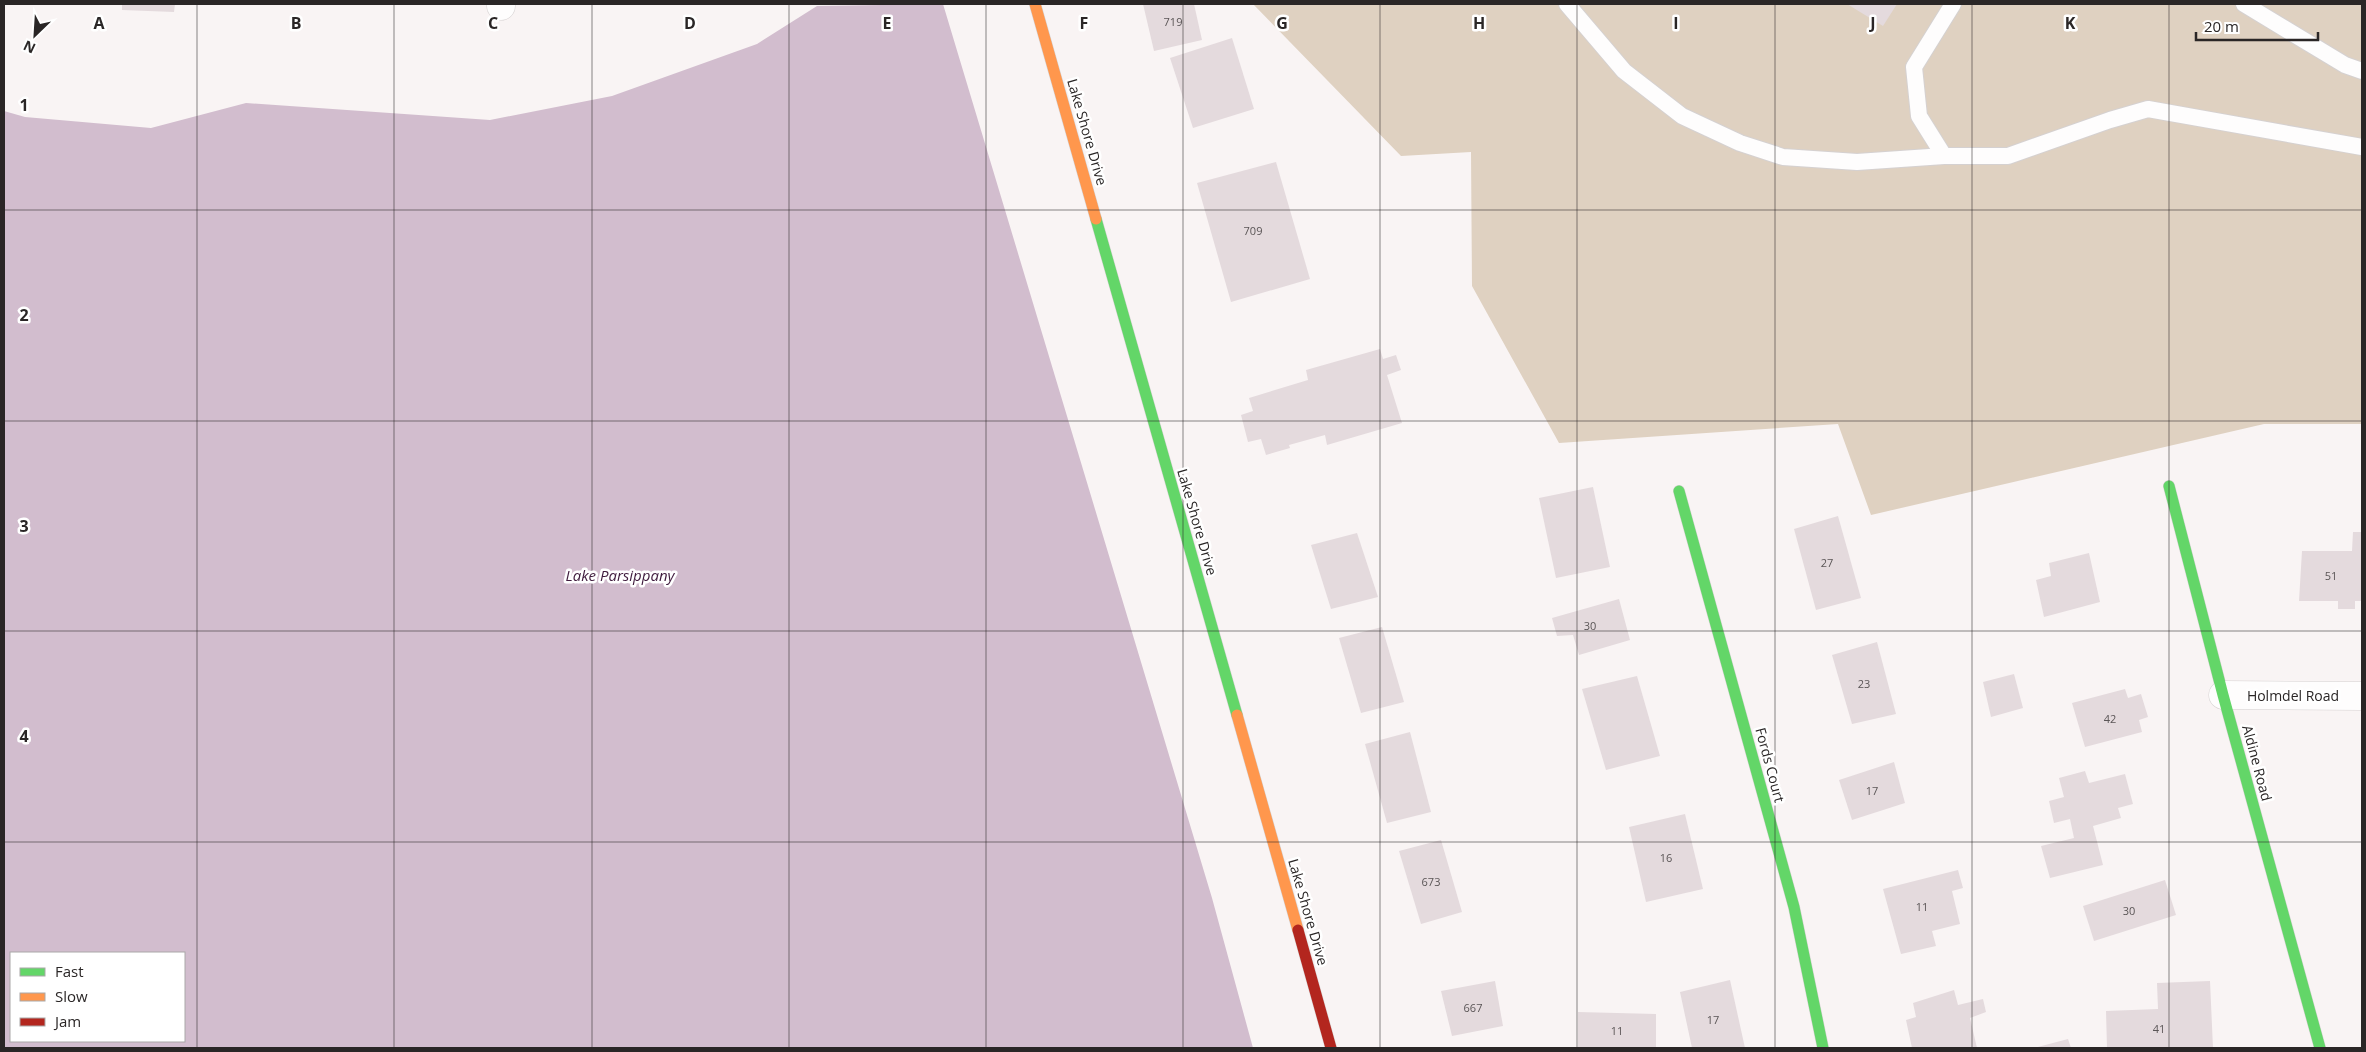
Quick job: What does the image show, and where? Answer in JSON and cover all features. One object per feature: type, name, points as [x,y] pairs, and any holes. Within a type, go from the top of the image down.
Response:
[{"type":"street","name":"Lake Shore Drive","points":[[1035,4],[1331,1048]]},
{"type":"street","name":"Aldine Road","points":[[2169,486],[2223,696],[2320,1048]]},
{"type":"street","name":"Fords Court","points":[[1680,491],[1794,907],[1823,1048]]},
{"type":"street","name":"Holmdel Road","points":[[2223,696],[2362,696]]},
{"type":"lane","points":[[1568,4],[1624,71],[1682,116],[1740,143],[1783,157],[1857,162],[1944,156],[2008,156],[2110,120],[2148,109],[2362,147]]},
{"type":"lane","points":[[1944,156],[1919,116],[1914,67],[1954,4]]},
{"type":"lane","points":[[2244,4],[2345,65],[2362,71]]},
{"type":"shaded area","points":[[1253,4],[2362,4],[2362,424],[2264,424],[1871,515],[1838,424],[1559,443],[1472,286],[1471,152],[1401,156]]},
{"type":"water","name":"Lake Parsippany","points":[[943,4],[1212,898],[1253,1048],[4,1048],[4,111],[25,117],[151,128],[246,103],[490,120],[612,96],[757,44],[817,6]]},
{"type":"building","points":[[122,4],[175,4],[174,12],[122,10]]},
{"type":"building","points":[[1143,4],[1194,4],[1202,40],[1154,51]]},
{"type":"building","points":[[1847,4],[1897,4],[1883,26]]},
{"type":"building","points":[[1232,38],[1254,109],[1193,128],[1170,58]]},
{"type":"building","points":[[1276,162],[1310,279],[1231,302],[1197,183]]},
{"type":"building","points":[[1380,349],[1383,359],[1396,355],[1401,370],[1387,375],[1402,423],[1327,445],[1325,435],[1289,445],[1290,448],[1266,455],[1261,439],[1248,442],[1241,415],[1253,411],[1249,398],[1308,380],[1306,370]]},
{"type":"building","points":[[1593,487],[1610,567],[1556,578],[1539,498]]},
{"type":"building","points":[[1838,516],[1861,598],[1816,610],[1794,529]]},
{"type":"building","points":[[2353,532],[2362,532],[2362,601],[2355,601],[2355,609],[2338,609],[2338,601],[2299,601],[2302,551],[2352,551]]},
{"type":"building","points":[[1357,533],[1378,597],[1331,609],[1311,545]]},
{"type":"building","points":[[2089,553],[2100,602],[2044,617],[2036,580],[2051,576],[2049,563]]},
{"type":"building","points":[[1619,599],[1630,640],[1579,655],[1573,635],[1557,636],[1552,618]]},
{"type":"building","points":[[1382,627],[1404,702],[1361,713],[1339,638]]},
{"type":"building","points":[[1877,642],[1896,714],[1852,724],[1832,655]]},
{"type":"building","points":[[2014,674],[2023,708],[1991,717],[1983,682]]},
{"type":"building","points":[[1637,676],[1660,756],[1606,770],[1582,689]]},
{"type":"building","points":[[2125,689],[2128,698],[2141,694],[2148,717],[2139,720],[2142,732],[2085,747],[2072,703]]},
{"type":"building","points":[[1410,732],[1431,812],[1387,823],[1365,744]]},
{"type":"building","points":[[1894,762],[1905,803],[1852,820],[1839,780]]},
{"type":"building","points":[[2085,771],[2089,783],[2125,774],[2133,804],[2118,808],[2121,818],[2093,826],[2103,865],[2050,878],[2041,846],[2074,838],[2070,819],[2054,823],[2049,801],[2064,797],[2059,778]]},
{"type":"building","points":[[1685,814],[1703,889],[1646,902],[1629,827]]},
{"type":"building","points":[[1441,840],[1462,912],[1421,924],[1399,851]]},
{"type":"building","points":[[1958,870],[1963,888],[1952,891],[1960,924],[1932,931],[1936,946],[1901,954],[1883,889]]},
{"type":"building","points":[[2165,880],[2176,915],[2094,941],[2083,906]]},
{"type":"building","points":[[1730,980],[1745,1048],[1692,1048],[1680,992]]},
{"type":"building","points":[[1495,981],[1503,1026],[1452,1036],[1441,991]]},
{"type":"building","points":[[2210,981],[2213,1048],[2107,1048],[2106,1011],[2158,1009],[2157,983]]},
{"type":"building","points":[[1954,990],[1958,1005],[1983,999],[1986,1012],[1970,1018],[1977,1048],[1912,1048],[1906,1020],[1916,1017],[1913,1003]]},
{"type":"building","points":[[1578,1012],[1656,1014],[1656,1048],[1578,1048]]},
{"type":"building","points":[[2068,1039],[2071,1048],[2034,1048]]},
{"type":"traffic: fast","points":[[1096,219],[1237,715]]},
{"type":"traffic: fast","points":[[2169,486],[2223,695],[2320,1048]]},
{"type":"traffic: fast","points":[[1679,491],[1794,907],[1823,1048]]},
{"type":"traffic: slow","points":[[1035,4],[1096,219]]},
{"type":"traffic: slow","points":[[1237,715],[1298,930]]},
{"type":"traffic: jam","points":[[1298,930],[1331,1048]]}]
